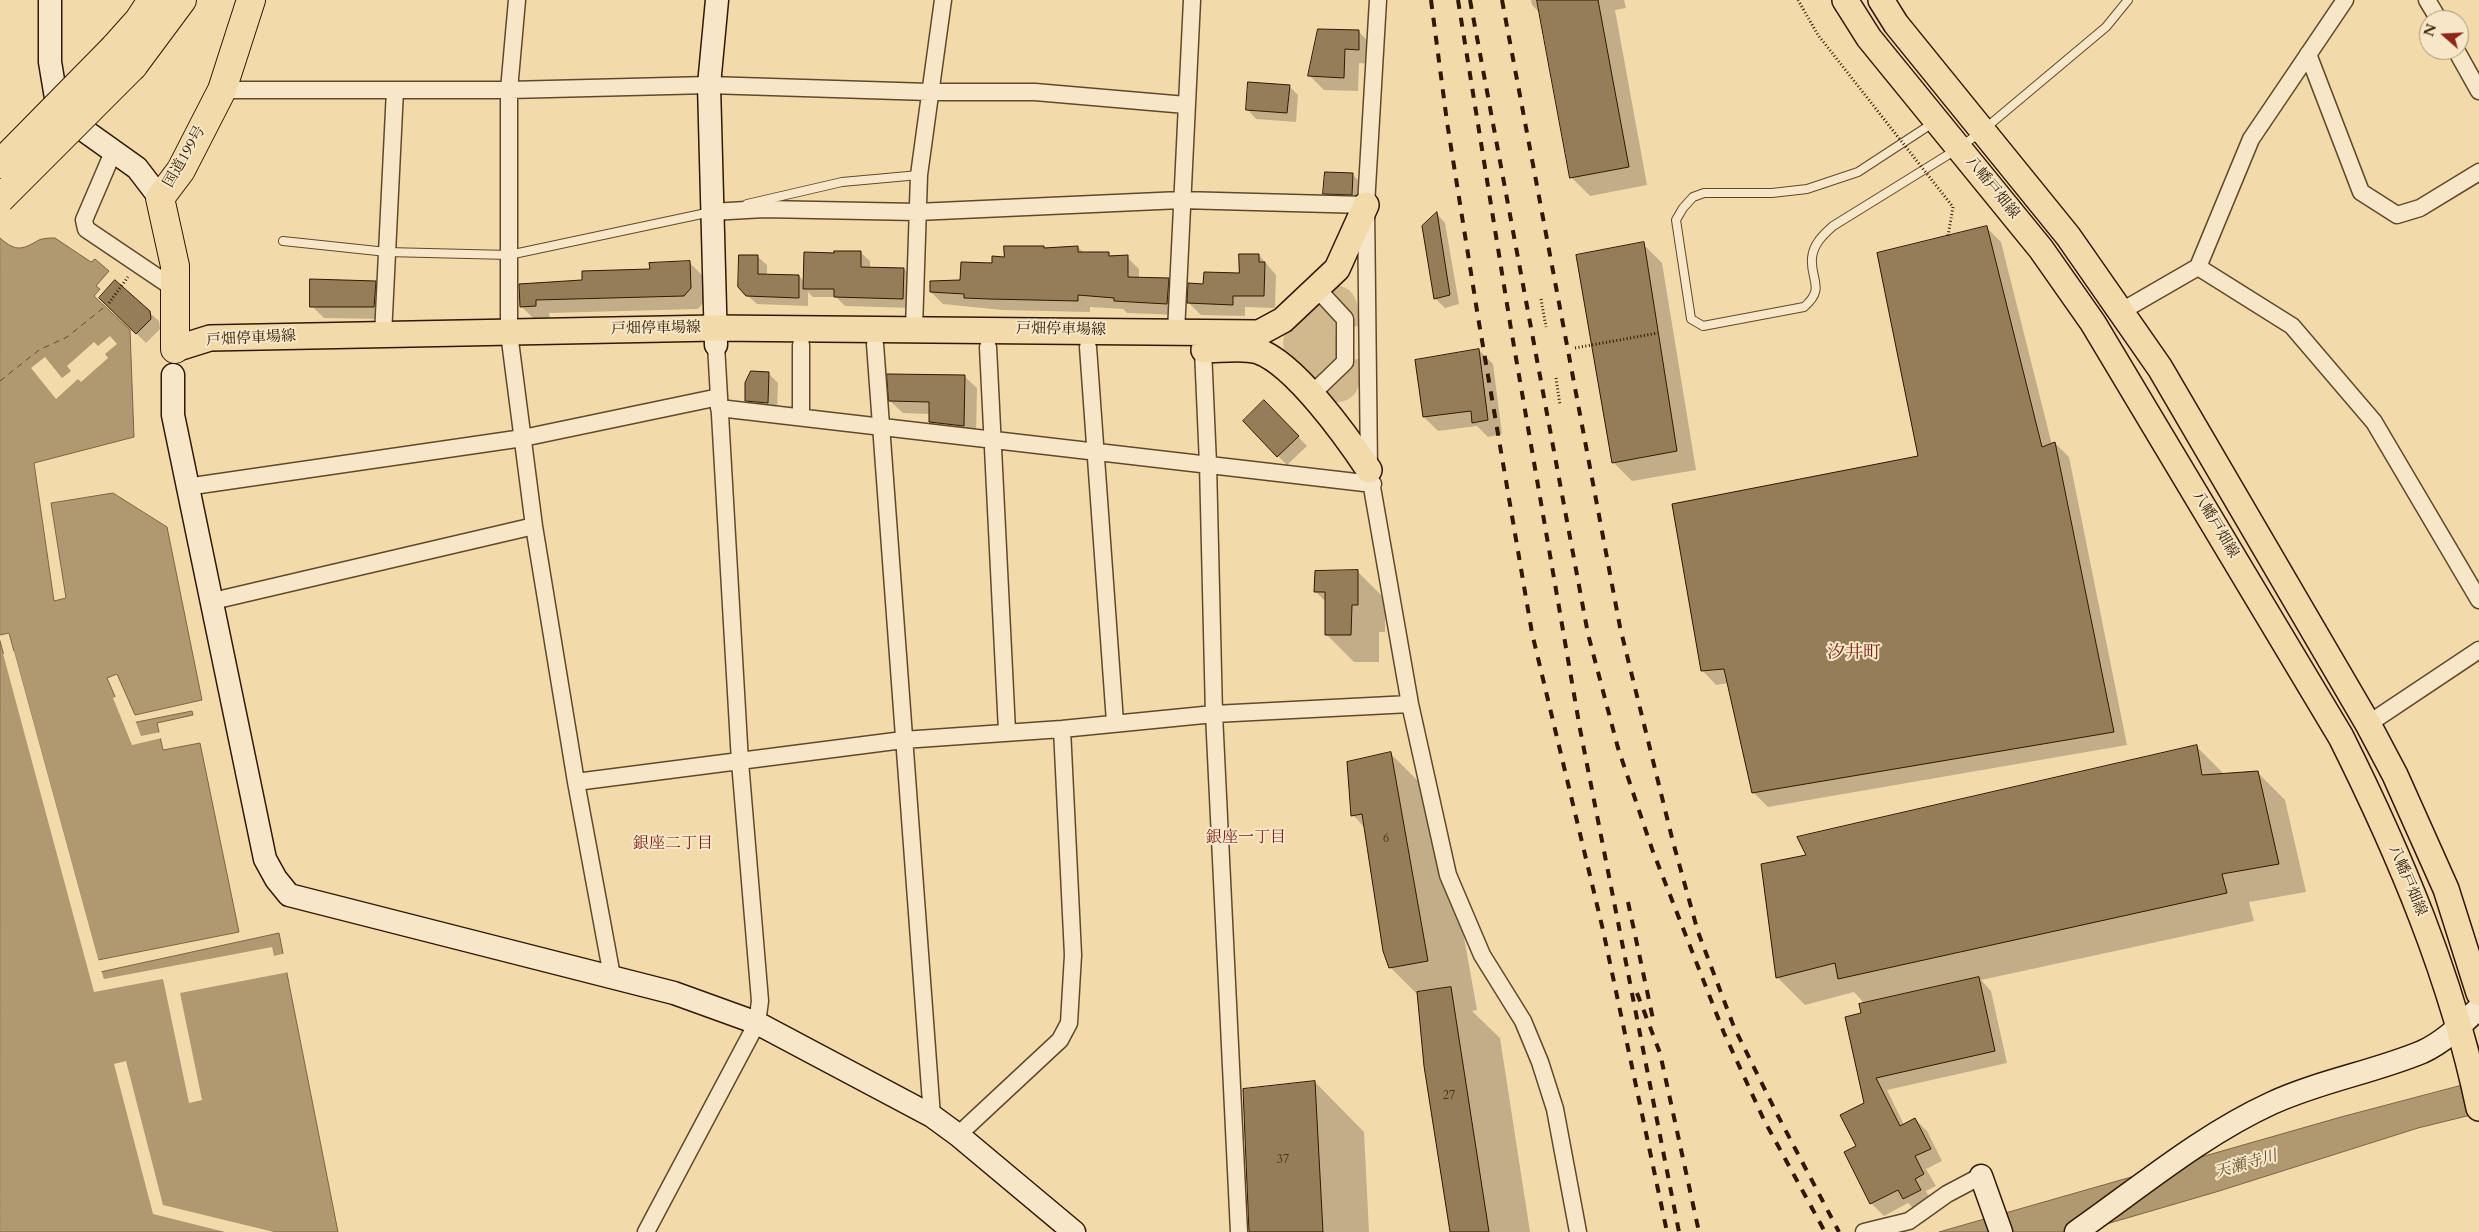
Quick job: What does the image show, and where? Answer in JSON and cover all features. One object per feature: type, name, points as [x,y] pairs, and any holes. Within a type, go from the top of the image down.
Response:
[{"type":"highway","points":[[0,164],[114,48],[152,0]]},
{"type":"highway","points":[[0,200],[133,66],[182,0]]},
{"type":"highway","name":"国道199号","points":[[174,362],[175,266],[160,198],[181,170],[222,90],[251,0]]},
{"type":"main road","name":"八幡戸畑線","points":[[1845,0],[1869,38],[2068,236],[2160,368],[2368,724],[2395,775],[2446,889],[2479,993]]},
{"type":"main road","name":"八幡戸畑線","points":[[1881,0],[1961,131],[2093,324],[2341,737],[2365,784],[2417,904],[2460,1026],[2479,1108]]},
{"type":"main road","name":"戸畑停車場線","points":[[174,362],[211,355],[510,341],[715,336],[914,328],[1259,333],[1283,320],[1337,270],[1366,205]]},
{"type":"main road","name":"戸畑停車場線","points":[[1280,362],[1275,342],[1283,320]]},
{"type":"main road","name":"戸畑停車場線","points":[[174,362],[210,338],[383,335],[510,341]]},
{"type":"main road","name":"戸畑停車場線","points":[[715,336],[801,345],[875,344],[1256,351],[1280,362],[1344,432],[1371,477]]},
{"type":"street","points":[[50,0],[50,62],[56,98],[78,126],[137,168],[160,198]]},
{"type":"street","points":[[517,0],[509,90],[510,341],[534,526],[576,782],[612,976]]},
{"type":"street","points":[[646,1232],[757,1023],[760,1001],[740,762],[715,336],[709,85],[717,0]]},
{"type":"street","points":[[914,328],[919,175],[943,0]]},
{"type":"street","points":[[1176,332],[1192,0]]},
{"type":"street","points":[[1378,0],[1366,205],[1371,477],[1410,704],[1448,875],[1482,955],[1522,1021],[1540,1062],[1555,1109],[1578,1232]]},
{"type":"street","points":[[2120,312],[2198,267],[2251,139],[2345,0]]},
{"type":"street","points":[[2308,54],[2361,192],[2397,215],[2420,208],[2479,172]]},
{"type":"street","points":[[2462,60],[2479,91]]},
{"type":"street","points":[[222,90],[509,90],[709,85],[929,92],[1035,92],[1186,105]]},
{"type":"street","points":[[383,335],[395,90]]},
{"type":"street","points":[[114,150],[84,220],[86,229],[175,289]]},
{"type":"street","points":[[711,212],[764,209],[917,212],[1181,200],[1366,205]]},
{"type":"street","points":[[2198,267],[2292,326],[2374,422],[2479,600]]},
{"type":"street","points":[[1317,389],[1345,362],[1352,344],[1345,319],[1321,293]]},
{"type":"street","points":[[875,344],[932,1116]]},
{"type":"street","points":[[801,345],[801,417]]},
{"type":"street","points":[[988,347],[1007,731]]},
{"type":"street","points":[[1088,347],[1115,722]]},
{"type":"street","points":[[1203,350],[1208,464],[1214,714],[1239,1232]]},
{"type":"street","points":[[174,362],[173,415],[186,487],[213,601],[265,859],[276,879],[289,895],[612,976],[674,993],[757,1023],[932,1116],[958,1135],[1074,1232]]},
{"type":"street","points":[[186,487],[523,438],[719,402],[801,417],[1097,452],[1208,464],[1371,477]]},
{"type":"street","points":[[213,601],[534,526]]},
{"type":"street","points":[[2368,724],[2479,650]]},
{"type":"street","points":[[576,782],[903,740],[1007,731],[1062,729],[1115,722],[1214,714],[1410,704]]},
{"type":"street","points":[[958,1135],[1060,1040],[1069,1023],[1073,955],[1062,729]]},
{"type":"street","points":[[2076,1232],[2201,1144],[2241,1119],[2273,1103],[2423,1051],[2460,1026],[2479,1008]]},
{"type":"street","points":[[1864,1232],[1909,1221],[1947,1194],[1981,1176],[2001,1232]]},
{"type":"lane","points":[[1961,131],[1858,172],[1807,189],[1772,193],[1704,193],[1693,197],[1682,208],[1676,220],[1691,319],[1703,326],[1804,307],[1812,300],[1817,287],[1812,257],[1820,237],[1961,131],[2106,27],[2128,0]]},
{"type":"lane","points":[[283,241],[387,252],[509,255],[842,182],[919,175]]},
{"type":"path","points":[[1798,0],[1818,35],[1953,208],[1948,236]]},
{"type":"path","points":[[109,303],[138,264]]},
{"type":"path","points":[[1541,299],[1546,327]]},
{"type":"path","points":[[1575,348],[1658,333]]},
{"type":"path","points":[[1556,378],[1560,405]]},
{"type":"shaded area","points":[[1335,285],[1348,290],[1355,299],[1358,312],[1358,326],[1351,327],[1351,313],[1326,290]]},
{"type":"shaded area","points":[[1313,299],[1335,320],[1337,359],[1309,386],[1289,360],[1284,350],[1283,341],[1291,324]]},
{"type":"shaded area","points":[[1356,359],[1359,359],[1359,384],[1353,395],[1349,399],[1338,402],[1326,400],[1321,396]]},
{"type":"water","points":[[0,238],[11,246],[20,248],[29,246],[41,239],[55,238],[91,262],[95,259],[109,271],[96,286],[100,289],[94,296],[130,330],[134,437],[34,463],[54,601],[66,598],[51,503],[113,493],[167,527],[202,700],[135,715],[117,674],[107,678],[127,724],[192,711],[193,715],[157,723],[163,750],[200,743],[239,932],[98,960],[9,633],[0,635]]},
{"type":"water","points":[[0,641],[91,974],[279,933],[338,1232],[0,1232]]},
{"type":"water","name":"天瀬寺川","points":[[2479,1081],[2479,1113],[2418,1128],[2216,1192],[2079,1232],[1939,1232],[2341,1117]]},
{"type":"pier","points":[[110,336],[117,344],[105,354],[108,358],[81,382],[78,379],[56,399],[31,368],[45,357],[62,378],[71,371],[67,366],[94,342],[98,346]]},
{"type":"pier","points":[[12,651],[14,651],[99,962],[95,961]]},
{"type":"pier","points":[[6,653],[93,971],[101,970],[104,979],[272,947],[274,956],[286,953],[289,972],[180,993],[202,1100],[189,1103],[163,979],[94,992],[3,654]]},
{"type":"pier","points":[[117,696],[128,722],[135,720],[141,736],[161,732],[162,738],[132,745],[113,698]]},
{"type":"pier","points":[[126,1061],[163,1205],[274,1232],[225,1232],[153,1214],[114,1064]]},
{"type":"building","points":[[1537,0],[1598,0],[1629,167],[1570,178]]},
{"type":"building","points":[[1318,29],[1359,30],[1359,50],[1345,49],[1344,78],[1308,76]]},
{"type":"building","points":[[1248,82],[1290,85],[1287,113],[1246,110]]},
{"type":"building","points":[[1325,172],[1353,173],[1352,195],[1323,194]]},
{"type":"building","points":[[1437,212],[1450,295],[1434,299],[1422,226]]},
{"type":"building","points":[[1987,226],[2042,447],[2055,442],[2114,732],[1752,793],[1724,669],[1701,671],[1672,504],[1918,456],[1877,253]]},
{"type":"building","points":[[1644,242],[1677,451],[1612,463],[1576,255]]},
{"type":"building","points":[[1004,246],[1044,246],[1044,248],[1078,246],[1078,252],[1109,252],[1109,256],[1128,255],[1128,277],[1169,278],[1167,304],[1114,301],[1114,298],[1078,295],[1078,301],[964,298],[964,294],[930,292],[930,281],[960,280],[961,262],[992,263],[992,256],[1004,257]]},
{"type":"building","points":[[834,251],[861,251],[861,267],[904,268],[903,299],[834,297],[834,289],[803,289],[804,252],[834,253]]},
{"type":"building","points":[[1239,254],[1259,254],[1259,262],[1265,262],[1264,296],[1233,296],[1233,305],[1187,303],[1188,283],[1203,284],[1204,272],[1239,273]]},
{"type":"building","points":[[739,255],[758,255],[758,274],[799,275],[799,298],[746,296],[738,287]]},
{"type":"building","points":[[690,261],[691,288],[684,296],[536,300],[536,306],[520,307],[519,284],[582,280],[582,271],[650,269],[649,263]]},
{"type":"building","points":[[310,279],[376,281],[374,307],[310,307]]},
{"type":"building","points":[[115,280],[150,311],[151,319],[136,334],[99,298]]},
{"type":"building","points":[[1479,349],[1488,420],[1472,423],[1471,411],[1423,417],[1415,360]]},
{"type":"building","points":[[751,371],[769,372],[768,403],[745,401],[745,383]]},
{"type":"building","points":[[887,374],[965,375],[964,426],[929,422],[929,402],[889,401]]},
{"type":"building","points":[[1264,400],[1299,436],[1277,457],[1243,421]]},
{"type":"building","points":[[1358,570],[1358,605],[1352,605],[1351,635],[1325,635],[1325,592],[1314,592],[1315,571]]},
{"type":"building","points":[[2197,745],[2202,775],[2258,771],[2279,864],[2222,874],[2227,893],[1838,979],[1835,963],[1776,978],[1761,864],[1806,855],[1797,837]]},
{"type":"building","points":[[1391,752],[1428,961],[1389,968],[1383,951],[1362,814],[1351,816],[1347,762]]},
{"type":"building","points":[[1979,977],[1995,1051],[1876,1078],[1900,1126],[1915,1118],[1931,1149],[1915,1156],[1924,1174],[1915,1179],[1921,1190],[1903,1199],[1898,1190],[1870,1204],[1844,1152],[1856,1146],[1840,1115],[1864,1103],[1845,1017],[1861,1013],[1859,1004]]},
{"type":"building","points":[[1451,987],[1489,1232],[1450,1232],[1424,1066],[1417,992]]},
{"type":"building","points":[[1315,1081],[1323,1232],[1249,1232],[1243,1089]]},
{"type":"ferry route","points":[[0,381],[39,350],[67,337],[107,305]]},
{"type":"railway","points":[[1431,0],[1447,122],[1478,317],[1532,633],[1603,930],[1667,1232]]},
{"type":"railway","points":[[1458,0],[1511,329],[1580,729],[1679,1232]]},
{"type":"railway","points":[[1470,0],[1588,634],[1618,748],[1652,849],[1724,1033],[1764,1120],[1825,1232]]},
{"type":"railway","points":[[1502,0],[1620,627],[1673,842],[1698,932],[1734,1027],[1839,1232]]},
{"type":"railway","points":[[1628,902],[1653,1019]]},
{"type":"railway","points":[[1637,993],[1660,1053],[1699,1232]]},
{"type":"district","name":"汐井町","points":[[1854,654]]},
{"type":"district","name":"銀座一丁目","points":[[1246,838]]},
{"type":"district","name":"銀座二丁目","points":[[673,844]]}]
